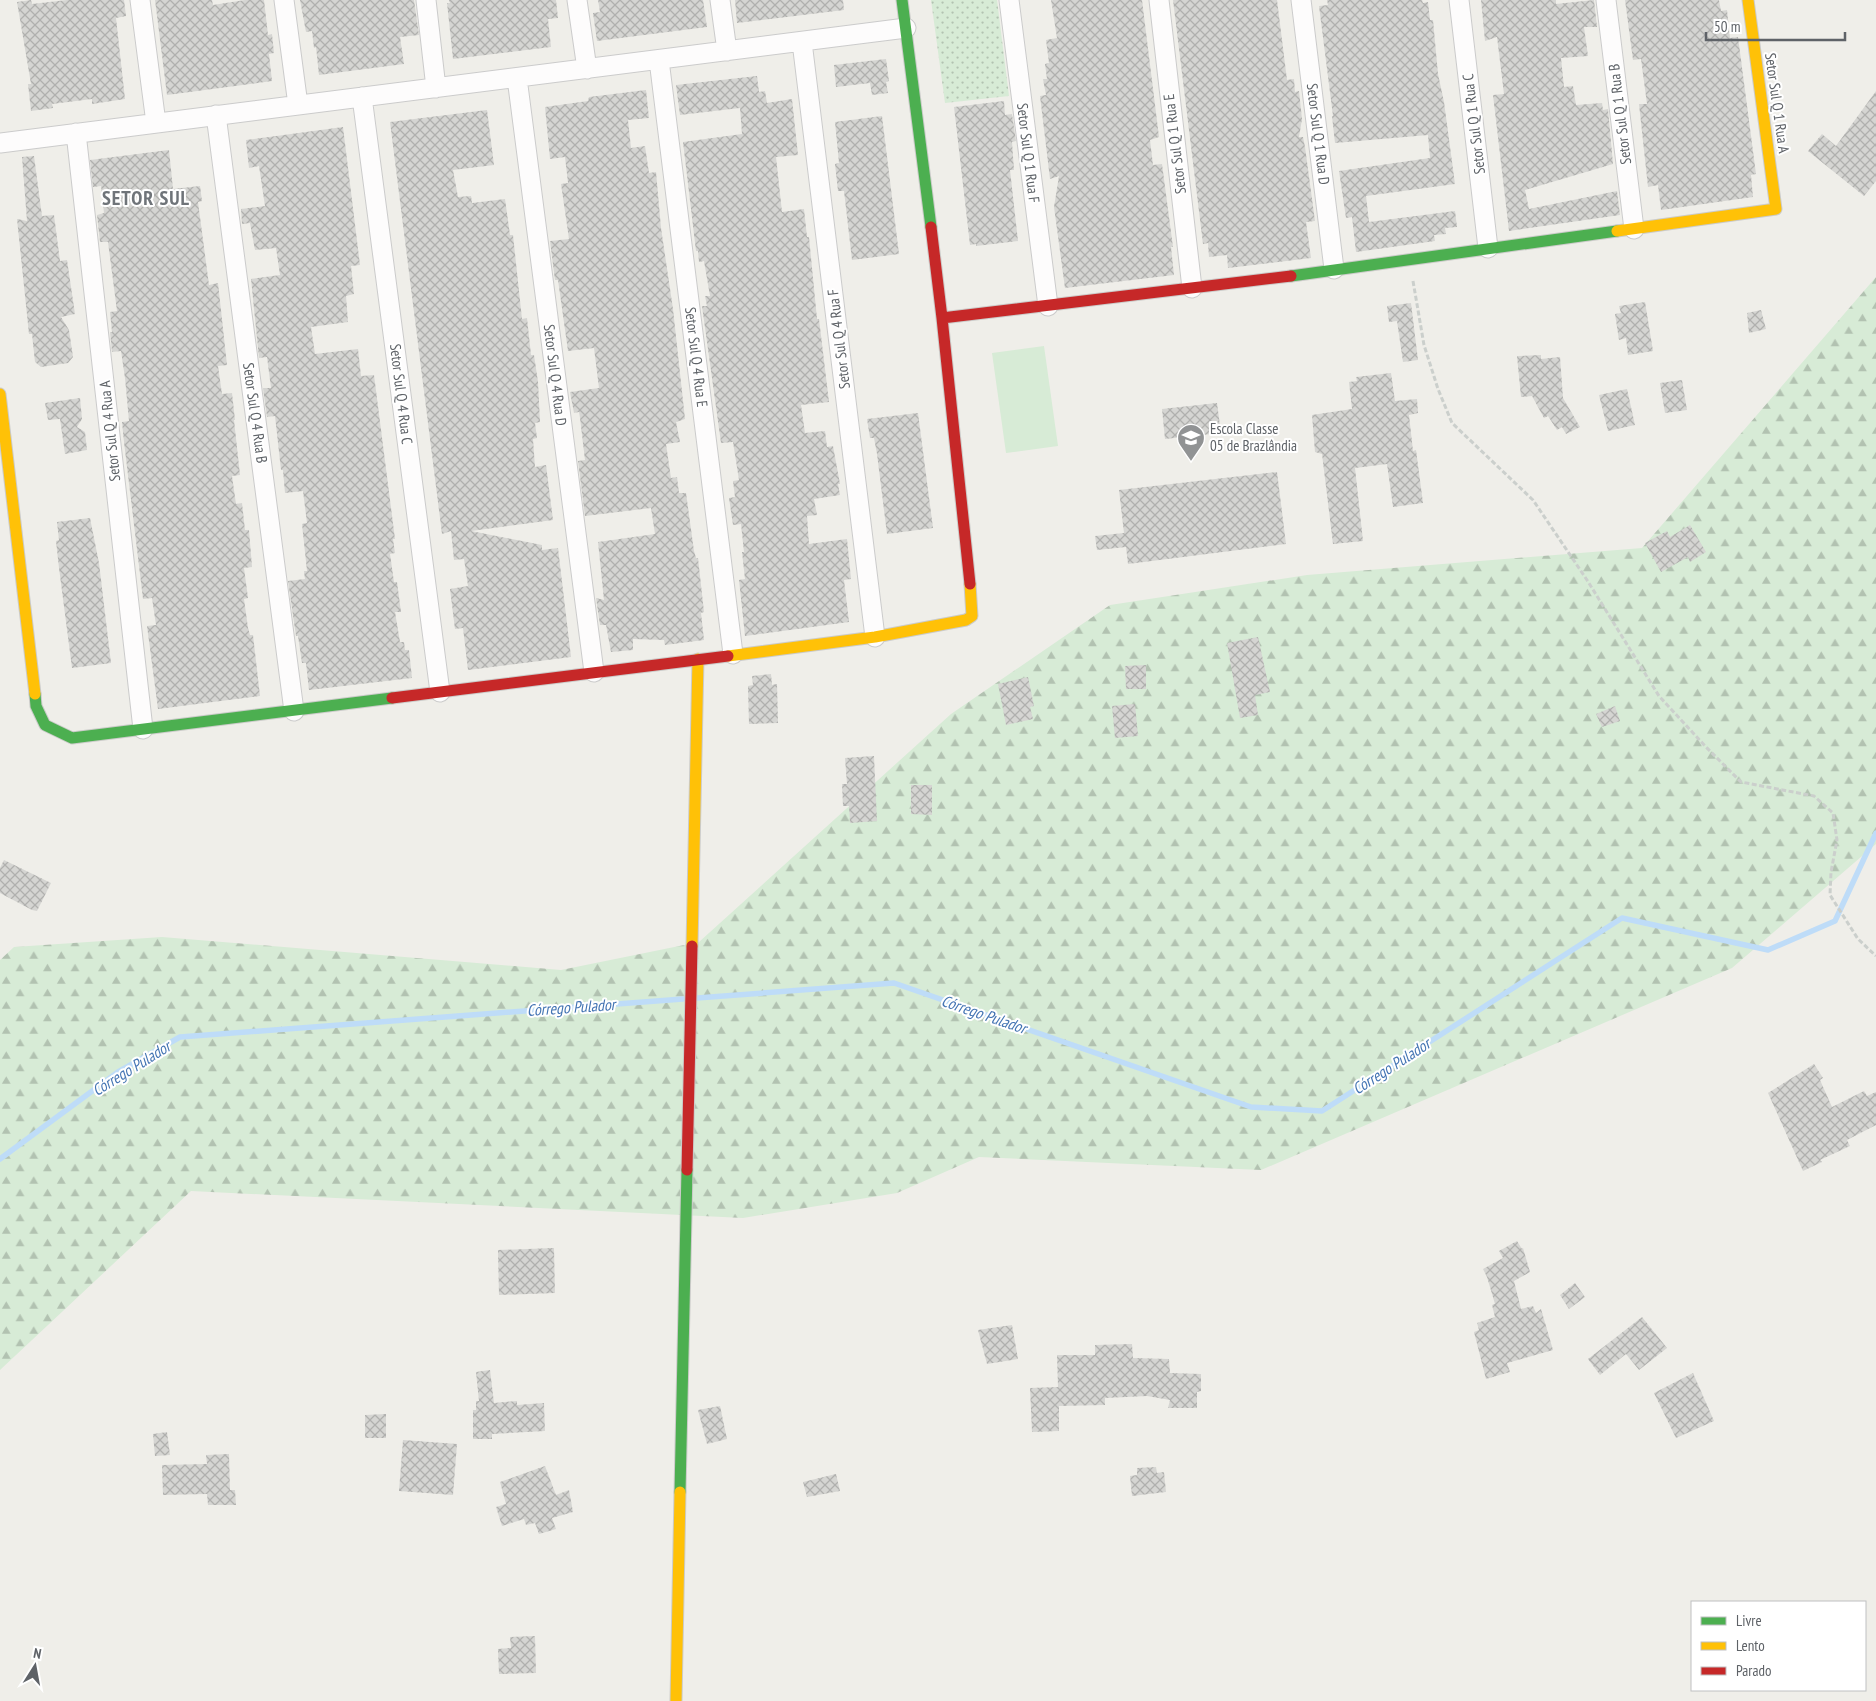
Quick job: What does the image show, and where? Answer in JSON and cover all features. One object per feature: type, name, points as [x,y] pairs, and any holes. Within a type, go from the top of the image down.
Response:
[{"type":"street","points":[[140,0],[156,123]]},
{"type":"street","points":[[284,0],[298,105]]},
{"type":"street","points":[[426,0],[436,88]]},
{"type":"street","points":[[577,0],[587,69]]},
{"type":"street","points":[[720,0],[727,51]]},
{"type":"street","points":[[0,394],[36,706],[45,725],[72,738],[875,637],[966,620],[972,616],[973,611],[942,318],[902,0]]},
{"type":"street","name":"Setor Sul Q 1 Rua F","points":[[1009,0],[1048,306]]},
{"type":"street","name":"Setor Sul Q 1 Rua E","points":[[1159,0],[1192,288]]},
{"type":"street","name":"Setor Sul Q 1 Rua D","points":[[1301,0],[1334,269]]},
{"type":"street","name":"Setor Sul Q 1 Rua C","points":[[1459,0],[1488,248]]},
{"type":"street","name":"Setor Sul Q 1 Rua B","points":[[1606,0],[1634,229]]},
{"type":"street","name":"Setor Sul Q 1 Rua A","points":[[1634,229],[1776,210],[1748,0]]},
{"type":"street","points":[[0,143],[906,28]]},
{"type":"street","name":"Setor Sul Q 4 Rua F","points":[[802,42],[875,637]]},
{"type":"street","name":"Setor Sul Q 4 Rua E","points":[[659,60],[733,654]]},
{"type":"street","name":"Setor Sul Q 4 Rua D","points":[[517,78],[594,672]]},
{"type":"street","name":"Setor Sul Q 4 Rua C","points":[[362,97],[440,692]]},
{"type":"street","name":"Setor Sul Q 4 Rua B","points":[[216,115],[294,711]]},
{"type":"street","name":"Setor Sul Q 4 Rua A","points":[[76,133],[143,729]]},
{"type":"street","points":[[942,318],[1192,288],[1634,229]]},
{"type":"street","points":[[676,1701],[698,659]]},
{"type":"path","points":[[1410,259],[1424,345],[1438,389],[1452,423],[1533,500],[1587,580],[1660,696],[1741,782],[1814,796],[1833,813],[1837,840],[1831,872],[1830,895],[1858,939],[1876,956]]},
{"type":"green space","points":[[931,0],[997,0],[1009,96],[945,103]]},
{"type":"green space","points":[[1876,277],[1876,844],[1732,968],[1261,1170],[979,1157],[897,1193],[743,1218],[191,1191],[0,1370],[0,960],[14,947],[162,937],[561,970],[699,942],[951,714],[1110,605],[1307,575],[1642,548]]},
{"type":"green space","points":[[1044,346],[1058,446],[1006,453],[992,353]]},
{"type":"building","points":[[31,0],[32,4],[67,0],[124,0],[126,16],[116,18],[125,99],[92,104],[92,99],[52,104],[53,108],[31,111],[28,84],[31,84],[17,2]]},
{"type":"building","points":[[155,0],[212,0],[213,5],[245,0],[264,0],[268,35],[272,34],[274,53],[269,54],[272,81],[167,95]]},
{"type":"building","points":[[300,0],[414,0],[419,35],[400,37],[404,64],[319,75],[312,31],[306,32]]},
{"type":"building","points":[[449,0],[556,0],[558,18],[548,19],[551,47],[453,59],[447,3],[450,3]]},
{"type":"building","points":[[598,0],[703,0],[707,27],[597,41],[593,13],[600,12]]},
{"type":"building","points":[[735,0],[843,0],[844,10],[737,23]]},
{"type":"building","points":[[1051,0],[1142,0],[1159,137],[1150,140],[1153,165],[1162,164],[1173,247],[1171,247],[1174,275],[1065,288],[1054,207],[1059,176],[1050,179],[1040,96],[1046,95],[1043,79],[1047,79],[1045,64],[1049,63],[1046,40],[1057,38]]},
{"type":"building","points":[[1173,0],[1277,0],[1287,80],[1294,79],[1295,92],[1299,91],[1302,119],[1299,137],[1303,137],[1305,147],[1315,221],[1306,222],[1311,258],[1228,268],[1227,255],[1209,257],[1208,243],[1203,244]]},
{"type":"building","points":[[1327,0],[1422,0],[1423,3],[1428,2],[1430,20],[1433,20],[1438,74],[1444,102],[1455,184],[1366,196],[1369,222],[1455,211],[1457,227],[1445,228],[1446,234],[1434,235],[1435,241],[1356,252],[1352,217],[1346,218],[1339,171],[1430,158],[1428,135],[1335,143],[1319,6],[1328,5]]},
{"type":"building","points":[[1481,0],[1556,0],[1556,4],[1594,0],[1597,27],[1584,27],[1588,56],[1561,58],[1564,87],[1573,86],[1576,105],[1602,103],[1603,110],[1608,109],[1613,164],[1525,190],[1529,209],[1617,191],[1620,215],[1509,231],[1493,95],[1504,94],[1497,37],[1485,41]]},
{"type":"building","points":[[1625,0],[1719,0],[1721,11],[1727,10],[1730,38],[1738,37],[1756,174],[1751,175],[1753,197],[1661,210],[1658,185],[1648,187],[1639,104],[1647,104],[1641,59],[1633,60]]},
{"type":"building","points":[[886,59],[889,81],[886,82],[888,93],[872,95],[870,83],[836,87],[834,65]]},
{"type":"building","points":[[757,76],[759,92],[765,91],[767,103],[792,99],[798,155],[776,157],[782,212],[804,209],[829,402],[801,405],[805,433],[825,431],[827,447],[833,446],[840,484],[838,484],[840,495],[814,499],[817,515],[807,516],[809,544],[847,539],[851,579],[844,580],[849,622],[745,636],[739,580],[745,579],[741,524],[733,525],[729,498],[735,497],[733,481],[739,480],[733,442],[721,443],[702,306],[707,306],[705,296],[710,296],[704,261],[699,262],[698,251],[696,251],[683,142],[742,134],[740,108],[680,115],[676,85]]},
{"type":"building","points":[[646,90],[649,118],[628,120],[631,148],[645,146],[649,173],[656,172],[661,228],[673,309],[685,419],[676,422],[680,442],[666,444],[671,478],[677,477],[679,493],[686,493],[694,551],[696,558],[698,558],[704,612],[701,613],[704,640],[665,645],[664,640],[633,639],[633,650],[611,652],[606,625],[600,625],[596,598],[604,600],[598,542],[655,534],[651,508],[585,516],[578,461],[585,460],[580,418],[579,412],[574,413],[570,392],[599,388],[594,348],[568,351],[558,280],[555,280],[550,241],[569,239],[561,184],[568,183],[565,157],[550,159],[545,107],[588,101],[589,97]]},
{"type":"building","points":[[1876,91],[1876,181],[1864,196],[1808,151],[1822,134],[1836,146]]},
{"type":"building","points":[[1004,101],[1005,115],[1012,114],[1016,141],[1012,142],[1014,170],[1010,170],[1018,241],[970,245],[954,107]]},
{"type":"building","points":[[487,110],[494,165],[453,170],[458,197],[471,196],[472,203],[505,199],[510,235],[513,235],[522,319],[527,318],[531,355],[534,355],[538,382],[540,422],[535,423],[537,438],[533,439],[535,467],[546,465],[553,520],[471,531],[542,545],[542,550],[558,548],[571,657],[468,670],[463,628],[455,629],[450,589],[468,586],[464,559],[454,560],[451,531],[442,534],[390,122]]},
{"type":"building","points":[[882,116],[899,254],[852,260],[844,191],[838,191],[835,164],[839,163],[835,122]]},
{"type":"building","points":[[343,127],[360,265],[351,266],[354,294],[346,296],[348,322],[311,327],[315,354],[358,349],[361,376],[374,375],[395,539],[393,539],[395,553],[390,554],[394,582],[397,582],[401,612],[395,612],[400,642],[404,642],[405,650],[409,650],[412,678],[309,690],[306,663],[302,663],[298,636],[296,636],[288,581],[305,579],[304,571],[307,571],[302,524],[307,523],[303,491],[285,493],[275,416],[267,417],[263,388],[271,388],[267,357],[259,358],[251,279],[280,275],[276,248],[255,250],[250,223],[242,224],[241,209],[265,206],[259,166],[249,168],[246,140]]},
{"type":"building","points":[[169,150],[173,189],[200,186],[202,201],[198,202],[209,285],[218,283],[227,365],[218,366],[222,394],[232,393],[240,475],[232,476],[236,504],[242,503],[245,530],[249,530],[252,567],[244,568],[248,598],[244,599],[248,628],[250,635],[253,635],[260,696],[158,709],[147,626],[156,625],[152,598],[143,599],[122,422],[129,421],[125,378],[121,351],[112,352],[110,332],[112,332],[110,312],[117,311],[108,242],[100,242],[97,215],[104,213],[101,186],[93,187],[90,160]]},
{"type":"building","points":[[34,156],[42,216],[54,215],[60,261],[67,260],[75,314],[61,317],[69,330],[73,357],[68,363],[41,367],[35,362],[32,334],[29,334],[17,219],[27,221],[22,157]]},
{"type":"building","points":[[1645,302],[1653,351],[1628,355],[1626,338],[1619,340],[1615,314],[1621,313],[1619,306]]},
{"type":"building","points":[[1411,303],[1418,360],[1403,362],[1397,321],[1389,322],[1387,306]]},
{"type":"building","points":[[1761,310],[1766,329],[1749,333],[1747,313]]},
{"type":"building","points":[[1541,355],[1541,359],[1560,357],[1563,398],[1580,427],[1566,434],[1562,427],[1557,430],[1548,416],[1544,418],[1532,396],[1521,397],[1517,356]]},
{"type":"building","points":[[1391,373],[1395,401],[1417,399],[1418,413],[1409,415],[1413,451],[1416,450],[1423,503],[1393,507],[1387,464],[1355,468],[1363,541],[1333,544],[1322,454],[1315,452],[1312,415],[1352,409],[1349,382],[1357,381],[1356,377]]},
{"type":"building","points":[[1682,380],[1687,410],[1665,413],[1660,383]]},
{"type":"building","points":[[1627,389],[1635,425],[1608,431],[1599,395]]},
{"type":"building","points":[[80,398],[82,419],[77,427],[85,432],[87,450],[65,454],[60,419],[48,420],[45,403]]},
{"type":"building","points":[[1217,403],[1221,433],[1165,439],[1162,409]]},
{"type":"building","points":[[918,413],[933,528],[887,534],[877,454],[874,438],[870,438],[867,419]]},
{"type":"building","points":[[1277,472],[1286,544],[1128,564],[1126,547],[1097,550],[1095,536],[1124,533],[1119,490]]},
{"type":"building","points":[[90,518],[99,563],[111,663],[72,668],[56,541],[59,540],[57,522]]},
{"type":"building","points":[[1690,525],[1706,552],[1690,562],[1688,557],[1661,572],[1645,543],[1667,531],[1670,537]]},
{"type":"building","points":[[1258,637],[1270,692],[1255,695],[1258,715],[1240,718],[1227,643]]},
{"type":"building","points":[[1146,665],[1146,689],[1126,689],[1125,666]]},
{"type":"building","points":[[771,674],[772,685],[777,684],[778,723],[749,724],[748,686],[753,685],[752,676]]},
{"type":"building","points":[[1028,677],[1034,706],[1030,707],[1033,719],[1006,725],[998,684]]},
{"type":"building","points":[[1135,704],[1138,736],[1115,738],[1112,706]]},
{"type":"building","points":[[1615,706],[1620,721],[1602,727],[1596,714]]},
{"type":"building","points":[[874,756],[877,821],[850,823],[849,806],[843,806],[842,784],[847,784],[845,758]]},
{"type":"building","points":[[911,785],[932,785],[932,815],[911,814]]},
{"type":"building","points":[[4,860],[51,883],[37,911],[0,893],[0,868]]},
{"type":"building","points":[[1814,1064],[1823,1078],[1820,1080],[1832,1107],[1864,1091],[1867,1096],[1876,1092],[1876,1125],[1847,1140],[1850,1146],[1820,1160],[1822,1162],[1803,1171],[1768,1093]]},
{"type":"building","points":[[1517,1241],[1523,1248],[1530,1272],[1514,1281],[1521,1309],[1533,1306],[1536,1313],[1541,1309],[1553,1350],[1507,1363],[1510,1372],[1486,1379],[1474,1332],[1479,1330],[1477,1323],[1495,1317],[1492,1305],[1495,1304],[1483,1269],[1503,1258],[1499,1251]]},
{"type":"building","points":[[554,1248],[555,1293],[499,1295],[498,1250]]},
{"type":"building","points":[[1575,1283],[1585,1297],[1569,1309],[1560,1295]]},
{"type":"building","points":[[1642,1317],[1667,1348],[1639,1370],[1626,1354],[1600,1375],[1588,1359]]},
{"type":"building","points":[[1012,1325],[1018,1359],[987,1364],[978,1330]]},
{"type":"building","points":[[1132,1344],[1133,1358],[1169,1359],[1170,1373],[1201,1374],[1201,1391],[1197,1392],[1197,1408],[1168,1408],[1170,1400],[1147,1396],[1105,1398],[1105,1405],[1059,1406],[1059,1431],[1032,1432],[1030,1388],[1058,1387],[1057,1355],[1095,1355],[1095,1345]]},
{"type":"building","points":[[490,1370],[494,1403],[517,1401],[517,1405],[544,1403],[545,1431],[492,1434],[492,1439],[473,1439],[473,1410],[476,1410],[476,1401],[479,1401],[476,1372]]},
{"type":"building","points":[[1693,1373],[1714,1421],[1676,1438],[1654,1393]]},
{"type":"building","points":[[720,1406],[727,1439],[707,1444],[698,1410]]},
{"type":"building","points":[[386,1414],[386,1438],[365,1438],[365,1415]]},
{"type":"building","points":[[167,1432],[170,1455],[155,1456],[153,1434]]},
{"type":"building","points":[[403,1440],[457,1444],[453,1495],[399,1491]]},
{"type":"building","points":[[229,1454],[230,1490],[235,1490],[236,1505],[208,1505],[207,1494],[163,1495],[162,1465],[207,1464],[206,1455]]},
{"type":"building","points":[[545,1466],[556,1495],[569,1490],[573,1512],[552,1518],[556,1529],[539,1534],[535,1523],[526,1525],[524,1519],[502,1526],[496,1507],[506,1504],[500,1482]]},
{"type":"building","points":[[1156,1467],[1157,1473],[1164,1472],[1166,1492],[1132,1496],[1130,1476],[1137,1475],[1137,1468]]},
{"type":"building","points":[[836,1474],[840,1491],[807,1497],[803,1482]]},
{"type":"building","points":[[535,1636],[536,1673],[499,1674],[498,1649],[511,1648],[510,1637]]},
{"type":"waterway","name":"Córrego Pulador","points":[[697,998],[894,983],[1251,1107],[1322,1111],[1622,918],[1768,950],[1835,921],[1876,833]]},
{"type":"waterway","name":"Córrego Pulador","points":[[0,1159],[118,1072],[180,1037],[683,999]]},
{"type":"traffic: fast","points":[[902,0],[931,227]]},
{"type":"traffic: fast","points":[[1291,276],[1617,231]]},
{"type":"traffic: fast","points":[[35,694],[36,706],[45,725],[72,738],[392,698]]},
{"type":"traffic: fast","points":[[680,1492],[687,1170]]},
{"type":"traffic: slow","points":[[1617,231],[1776,209],[1748,0]]},
{"type":"traffic: slow","points":[[0,394],[35,694]]},
{"type":"traffic: slow","points":[[728,656],[875,637],[966,620],[972,616],[970,584]]},
{"type":"traffic: slow","points":[[692,946],[698,659]]},
{"type":"traffic: slow","points":[[676,1701],[680,1492]]},
{"type":"traffic: jam","points":[[931,227],[970,584]]},
{"type":"traffic: jam","points":[[942,318],[1291,276]]},
{"type":"traffic: jam","points":[[392,698],[728,656]]},
{"type":"traffic: jam","points":[[687,1170],[692,946]]},
{"type":"place","name":"Escola Classe 05 de Brazlândia","points":[[1191,462]]},
{"type":"district","name":"SETOR SUL","points":[[146,198]]}]
